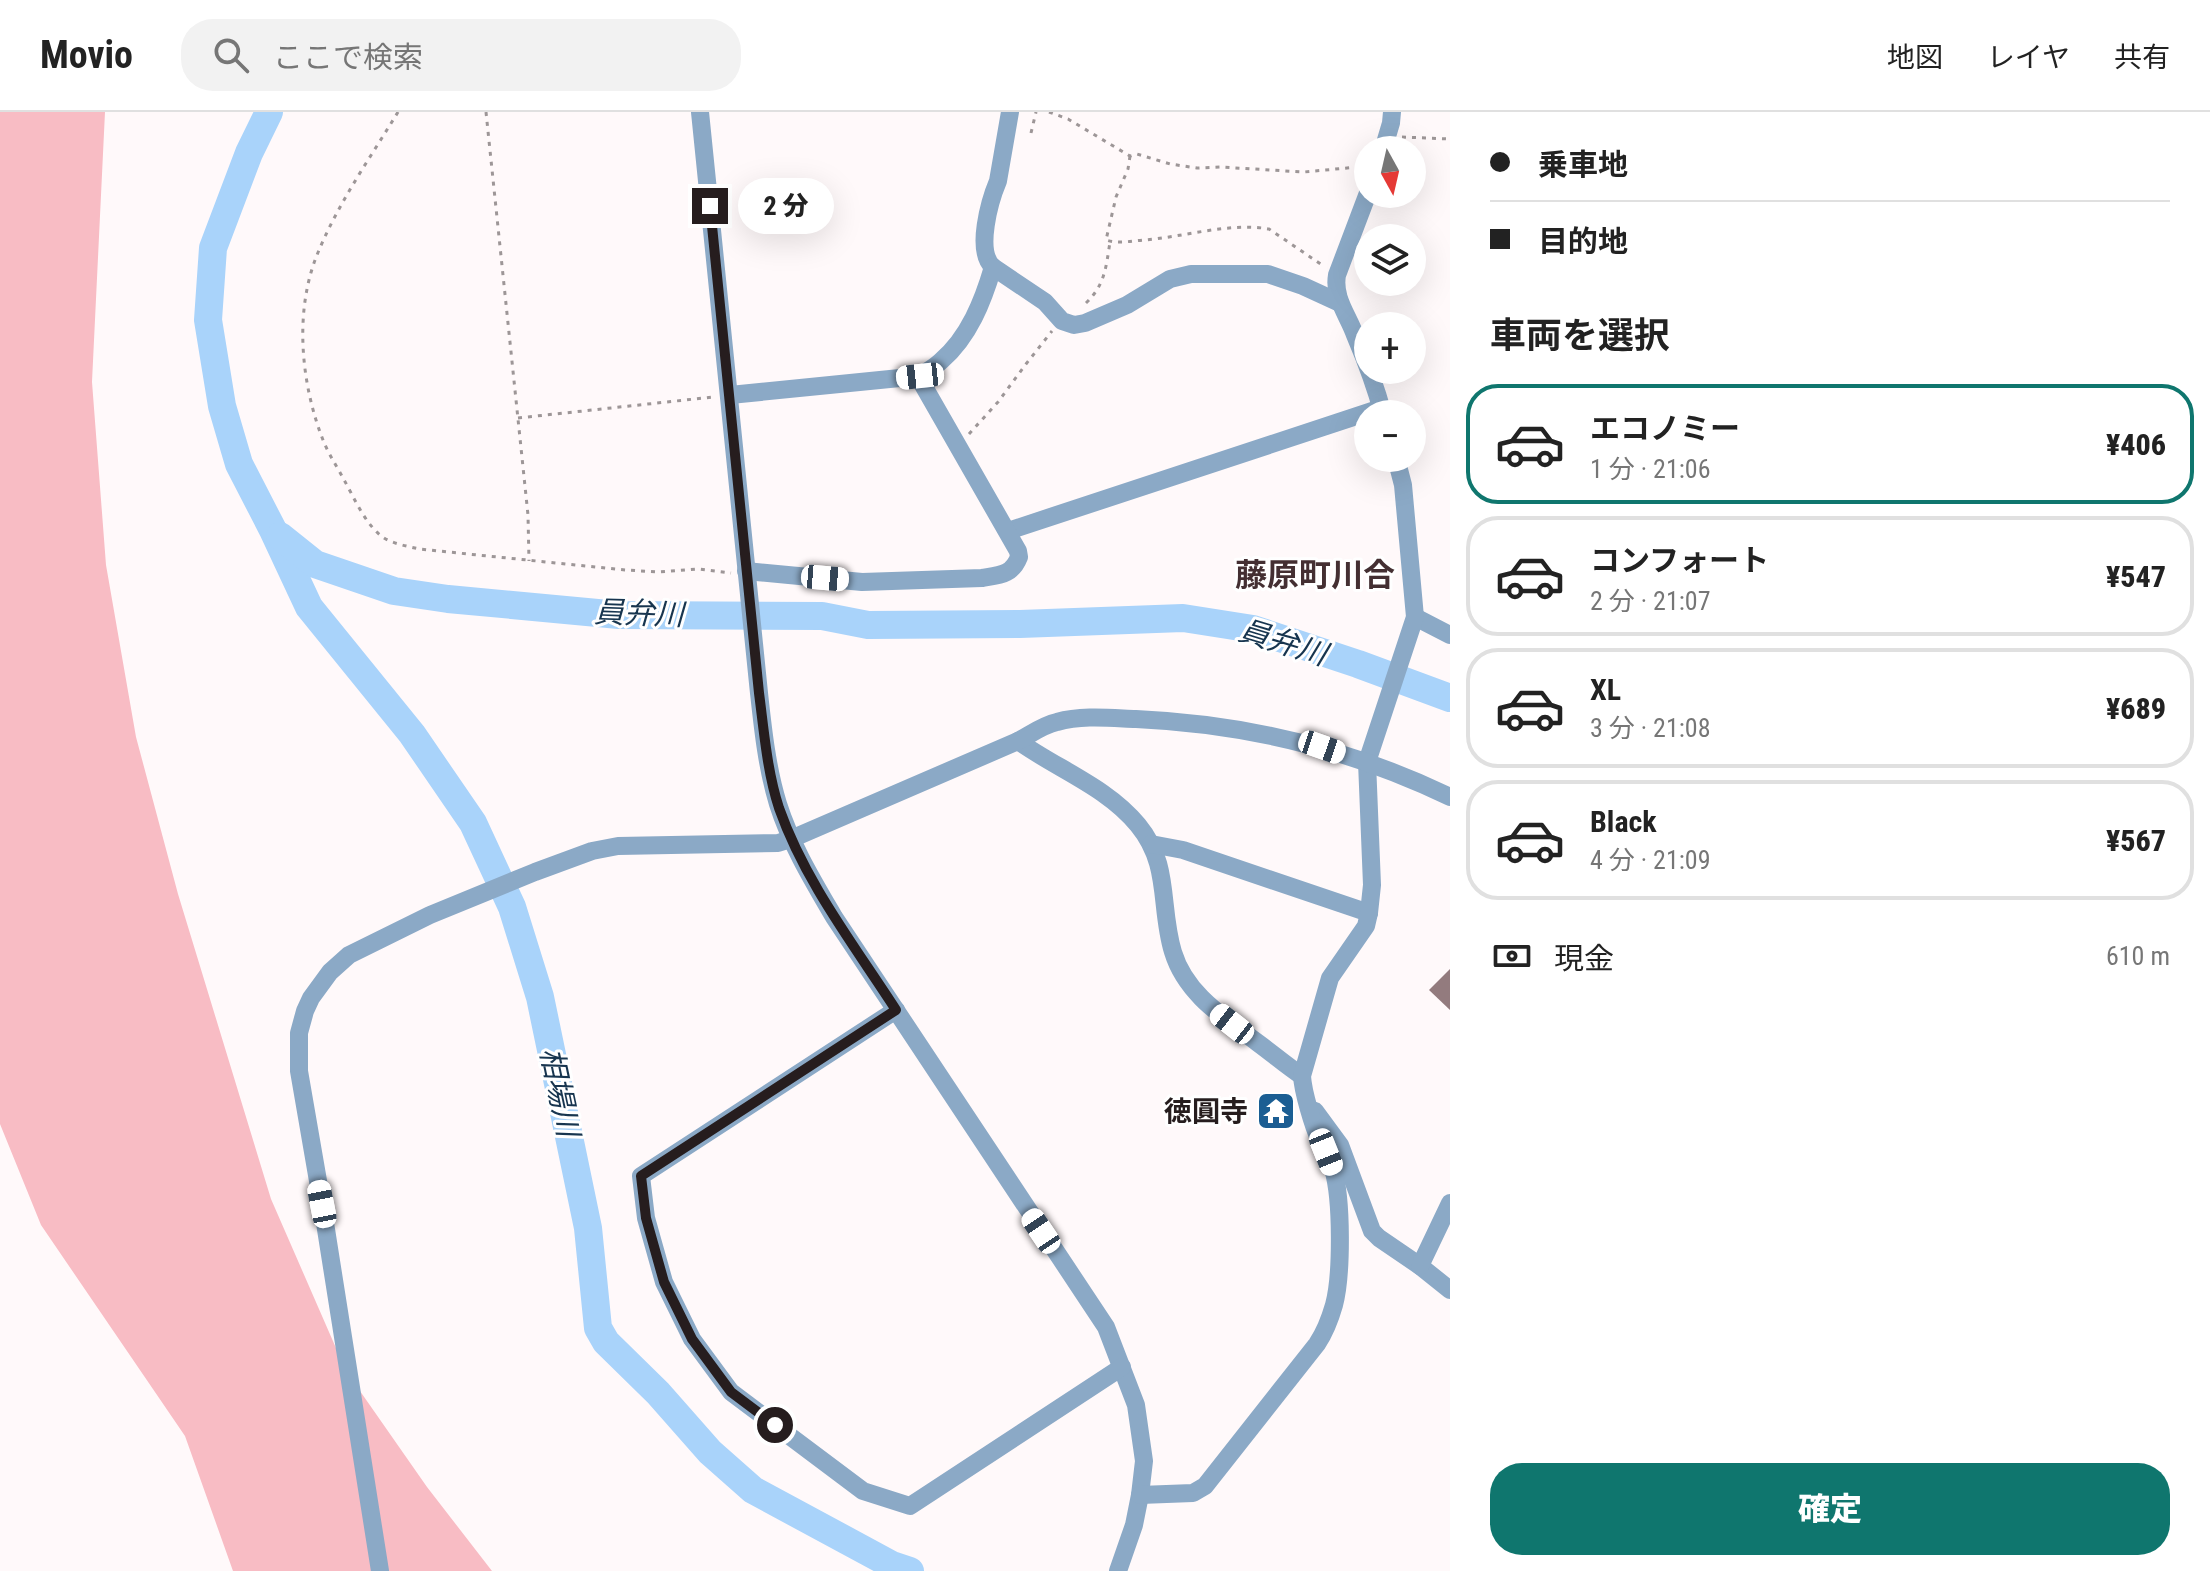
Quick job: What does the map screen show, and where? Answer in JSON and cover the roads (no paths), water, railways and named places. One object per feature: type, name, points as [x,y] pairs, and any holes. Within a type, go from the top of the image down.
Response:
[{"type":"street","points":[[700,112],[759,693],[767,761],[779,806],[791,839],[834,917],[1106,1327],[1136,1405],[1144,1461],[1134,1525],[1118,1571]]},
{"type":"street","points":[[1010,112],[984,237],[986,256],[988,263],[1045,302],[1064,321],[1074,325],[1085,323],[1127,305],[1170,279],[1191,274],[1268,274],[1340,303]]},
{"type":"street","points":[[1387,136],[1392,112]]},
{"type":"street","points":[[1362,208],[1336,285],[1340,303],[1357,338],[1378,400]]},
{"type":"street","points":[[730,395],[920,376],[942,361],[961,340],[978,310],[993,267]]},
{"type":"street","points":[[747,575],[862,582],[992,577],[1012,571],[1019,557],[1008,531],[920,376]]},
{"type":"street","points":[[1008,531],[1354,420]]},
{"type":"street","points":[[1140,1495],[1193,1493],[1205,1486],[1317,1344],[1335,1303],[1339,1277],[1337,1187],[1333,1169],[1319,1139],[1302,1076],[1330,978],[1366,926],[1369,913],[1372,885],[1369,759],[1413,622],[1400,472]]},
{"type":"street","points":[[1413,622],[1450,635]]},
{"type":"street","points":[[380,1571],[300,1080],[299,1033],[305,1011],[330,972],[349,955],[430,915],[604,848],[778,843],[791,839],[1064,720],[1105,717],[1181,721],[1294,739],[1369,759],[1450,797]]},
{"type":"street","points":[[1018,741],[1117,803],[1137,824],[1159,860],[1174,955],[1196,994],[1302,1076]]},
{"type":"street","points":[[1151,844],[1183,850],[1369,913]]},
{"type":"street","points":[[896,1010],[641,1176],[646,1218],[664,1282],[692,1339],[731,1392],[863,1491],[910,1506],[1122,1367]]},
{"type":"street","points":[[1308,1103],[1340,1145],[1372,1231],[1450,1290]]},
{"type":"street","points":[[1420,1266],[1450,1203]]},
{"type":"waterway","name":"相場川","points":[[269,112],[249,153],[213,248],[208,320],[222,406],[239,464],[309,607],[412,734],[473,823],[512,907],[540,997],[588,1228],[598,1328],[606,1342],[658,1393],[710,1452],[753,1490],[892,1565],[910,1571]]},
{"type":"waterway","name":"員弁川","points":[[280,536],[315,564],[394,591],[619,615],[822,616],[868,625],[1183,618],[1253,629],[1450,698]]},
{"type":"place","name":"徳圓寺","points":[[1276,1111]]},
{"type":"district","name":"藤原町川合","points":[[1315,575]]}]
